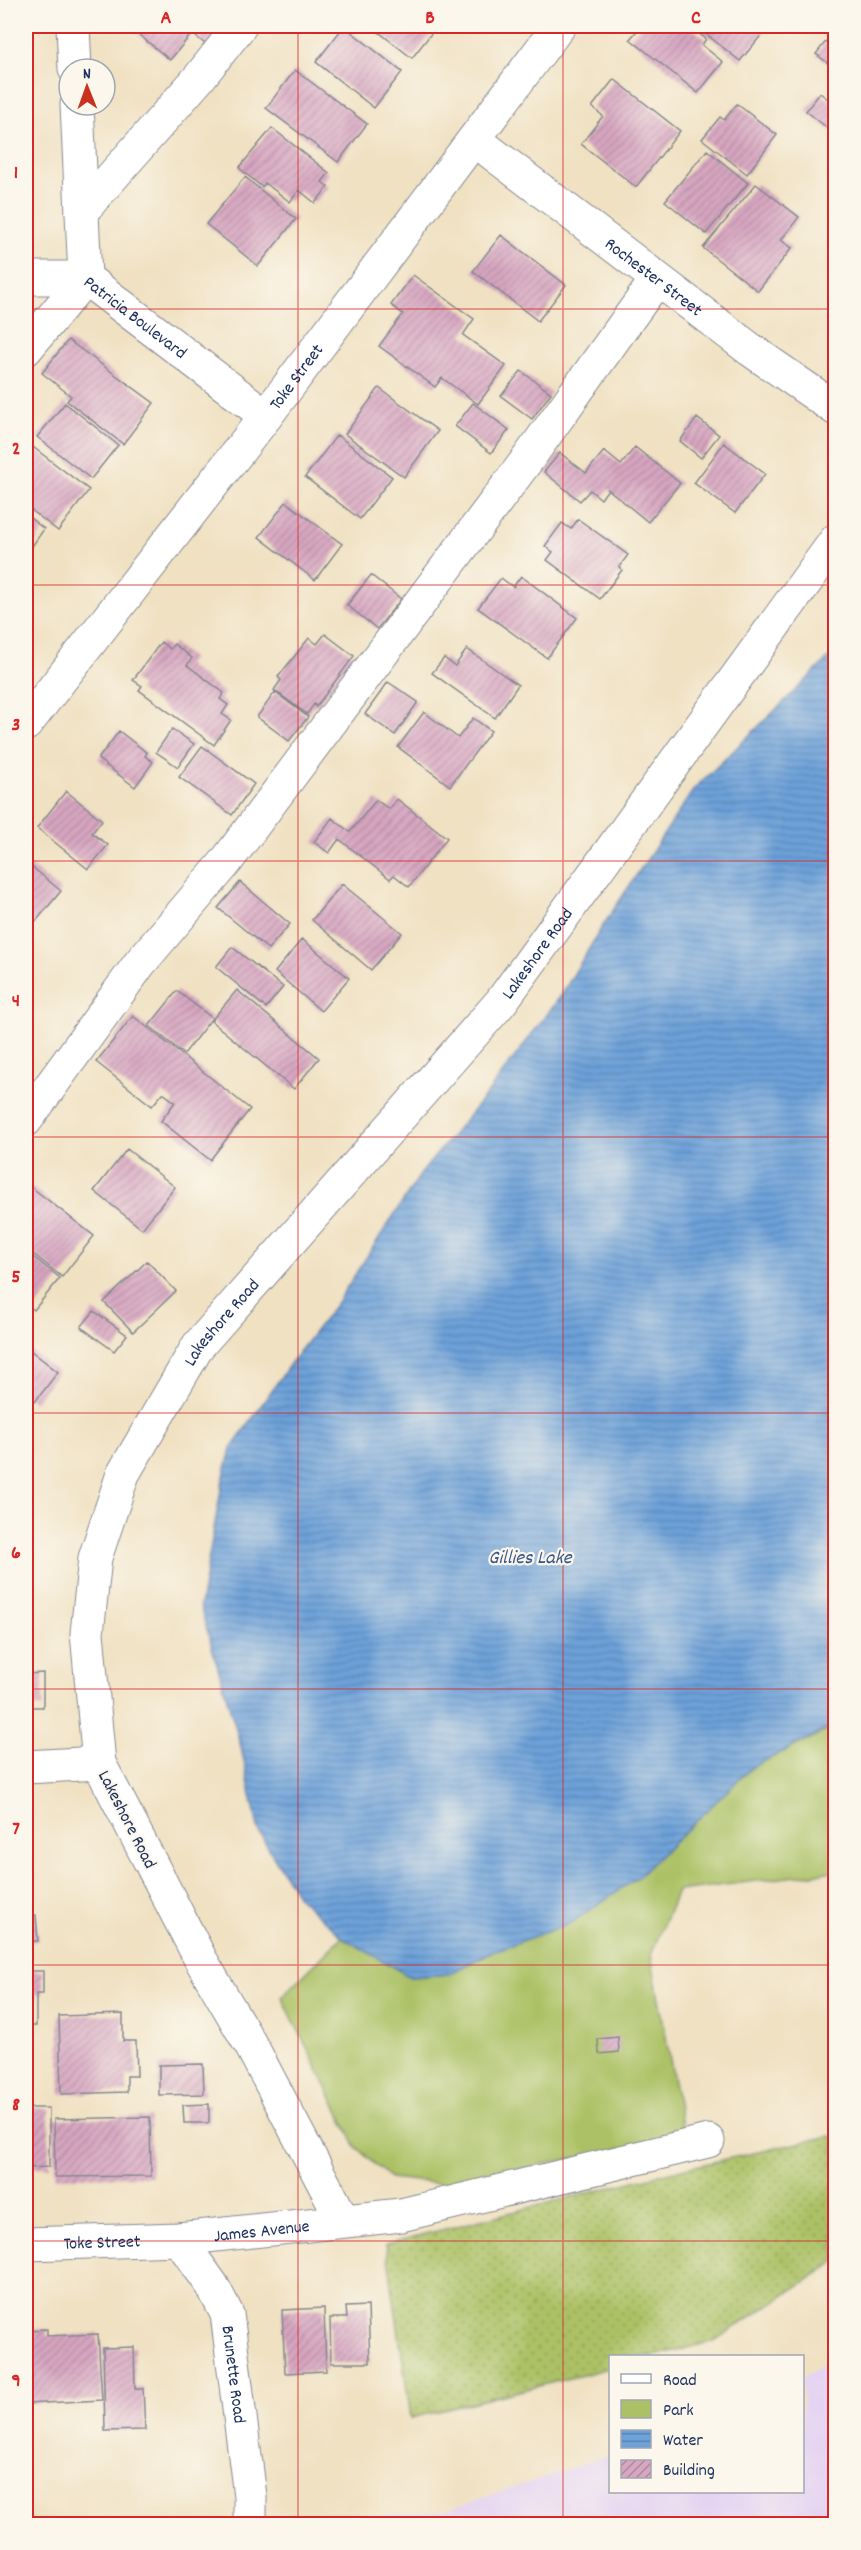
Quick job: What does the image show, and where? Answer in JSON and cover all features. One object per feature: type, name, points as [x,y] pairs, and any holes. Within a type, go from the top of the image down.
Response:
[{"type":"street","points":[[73,26],[74,57]]},
{"type":"street","points":[[82,211],[199,78],[240,26]]},
{"type":"street","name":"Toke Street","points":[[26,724],[266,416],[559,26]]},
{"type":"street","name":"Patricia Boulevard","points":[[78,117],[85,278],[266,416]]},
{"type":"street","name":"Rochester Street","points":[[475,140],[751,350],[836,409]]},
{"type":"street","points":[[26,278],[85,278]]},
{"type":"street","points":[[26,349],[85,278]]},
{"type":"street","points":[[26,1120],[140,963],[239,845],[530,456],[657,279]]},
{"type":"street","name":"Lakeshore Road","points":[[343,2220],[253,2049],[201,1960],[99,1763],[87,1633],[96,1558],[123,1474],[198,1346],[501,1002],[836,540]]},
{"type":"street","points":[[26,1767],[99,1763]]},
{"type":"street","name":"James Avenue","points":[[179,2239],[401,2215],[708,2141]]},
{"type":"street","name":"Toke Street","points":[[26,2244],[179,2239]]},
{"type":"street","name":"Brunette Road","points":[[179,2239],[212,2285],[226,2314],[250,2496],[250,2524]]},
{"type":"shaded area","points":[[835,2359],[835,2524],[267,2524],[445,2511],[609,2455],[609,2493],[804,2493],[804,2376]]},
{"type":"green space","points":[[835,1727],[835,1871],[677,1891],[651,1955],[684,2136],[445,2184],[390,2178],[356,2147],[282,1997],[342,1937],[410,1977],[449,1974],[489,1953],[523,1940],[638,1877],[752,1767]]},
{"type":"green space","points":[[835,2135],[835,2262],[714,2341],[658,2355],[609,2355],[609,2368],[411,2418],[386,2244],[686,2168]]},
{"type":"water","name":"Gillies Lake","points":[[835,652],[835,1725],[752,1767],[638,1877],[571,1923],[489,1953],[449,1974],[410,1977],[342,1937],[298,1897],[259,1832],[240,1743],[200,1606],[222,1484],[231,1449],[290,1364],[338,1301],[422,1172],[486,1095],[560,997],[602,927],[694,789]]},
{"type":"building","points":[[134,26],[198,26],[170,60],[132,29]]},
{"type":"building","points":[[203,26],[227,26],[209,47],[195,36]]},
{"type":"building","points":[[344,26],[402,72],[374,108],[316,62]]},
{"type":"building","points":[[371,26],[428,26],[434,30],[412,58]]},
{"type":"building","points":[[641,26],[689,26],[706,39],[702,45],[723,62],[698,93],[630,39]]},
{"type":"building","points":[[696,26],[769,26],[740,61]]},
{"type":"building","points":[[831,35],[836,38],[836,69],[816,54]]},
{"type":"building","points":[[295,70],[367,124],[338,162],[266,108]]},
{"type":"building","points":[[614,79],[680,131],[636,187],[581,144],[603,116],[592,107]]},
{"type":"building","points":[[820,93],[836,105],[836,125],[831,131],[806,111]]},
{"type":"building","points":[[737,104],[777,135],[747,174],[702,139],[720,117],[724,120]]},
{"type":"building","points":[[272,128],[329,173],[322,182],[328,187],[315,203],[299,190],[290,202],[265,183],[262,187],[239,168]]},
{"type":"building","points":[[707,150],[748,183],[706,234],[665,201]]},
{"type":"building","points":[[245,177],[296,219],[258,266],[206,224]]},
{"type":"building","points":[[756,184],[799,217],[781,240],[792,248],[758,291],[703,248]]},
{"type":"building","points":[[501,235],[566,285],[538,321],[473,271]]},
{"type":"building","points":[[413,275],[474,319],[463,335],[506,366],[478,404],[442,378],[435,387],[379,346],[403,314],[391,305]]},
{"type":"building","points":[[68,340],[154,403],[123,444],[67,401],[71,396],[42,373]]},
{"type":"building","points":[[521,371],[551,393],[532,419],[501,396]]},
{"type":"building","points":[[379,388],[438,431],[404,477],[345,434]]},
{"type":"building","points":[[65,403],[118,445],[91,479],[37,437]]},
{"type":"building","points":[[473,403],[509,430],[491,453],[455,426]]},
{"type":"building","points":[[697,418],[719,435],[701,458],[680,441]]},
{"type":"building","points":[[337,435],[392,477],[360,519],[305,477]]},
{"type":"building","points":[[724,443],[765,474],[735,513],[694,483]]},
{"type":"building","points":[[29,444],[89,490],[58,531],[26,506],[26,449]]},
{"type":"building","points":[[635,447],[680,483],[648,522],[608,489],[601,499],[590,490],[580,501],[544,472],[560,453],[586,473],[604,451],[621,465]]},
{"type":"building","points":[[286,502],[342,544],[315,580],[259,537]]},
{"type":"building","points":[[26,515],[44,529],[26,555]]},
{"type":"building","points":[[578,519],[628,555],[619,567],[622,570],[600,599],[547,560],[553,552],[545,546],[562,523],[571,529]]},
{"type":"building","points":[[371,575],[401,599],[377,629],[347,605]]},
{"type":"building","points":[[521,576],[577,618],[547,658],[478,608],[501,578],[513,587]]},
{"type":"building","points":[[325,634],[354,656],[316,707],[314,704],[307,714],[274,690],[281,680],[278,677],[309,638],[317,644]]},
{"type":"building","points":[[161,642],[170,649],[174,644],[192,658],[187,665],[224,693],[220,699],[228,705],[222,714],[231,720],[214,745],[139,690],[142,686],[133,680]]},
{"type":"building","points":[[467,649],[518,685],[495,718],[432,673],[444,658],[455,666]]},
{"type":"building","points":[[388,682],[418,702],[395,735],[365,714]]},
{"type":"building","points":[[275,692],[308,717],[289,741],[257,717]]},
{"type":"building","points":[[424,712],[458,738],[473,718],[491,731],[450,786],[398,747]]},
{"type":"building","points":[[172,729],[194,744],[178,767],[156,752]]},
{"type":"building","points":[[119,731],[147,753],[145,756],[153,762],[135,787],[98,759]]},
{"type":"building","points":[[202,746],[254,784],[232,815],[179,777]]},
{"type":"building","points":[[66,791],[102,820],[92,833],[108,845],[88,869],[37,828]]},
{"type":"building","points":[[397,799],[447,838],[409,887],[394,875],[390,879],[339,839],[329,853],[314,842],[332,818],[350,832],[376,800],[389,809]]},
{"type":"building","points":[[26,862],[61,891],[32,926],[26,921]]},
{"type":"building","points":[[240,882],[290,924],[268,949],[218,908]]},
{"type":"building","points":[[342,884],[402,933],[371,970],[312,920]]},
{"type":"building","points":[[302,939],[349,978],[321,1011],[275,972]]},
{"type":"building","points":[[232,947],[283,987],[266,1008],[216,967]]},
{"type":"building","points":[[237,990],[319,1058],[294,1089],[211,1021]]},
{"type":"building","points":[[177,991],[212,1018],[184,1054],[149,1026]]},
{"type":"building","points":[[133,1016],[250,1109],[210,1160],[161,1121],[175,1102],[163,1093],[152,1106],[96,1062]]},
{"type":"building","points":[[127,1149],[175,1187],[142,1229],[94,1191]]},
{"type":"building","points":[[26,1183],[94,1236],[62,1277],[26,1248]]},
{"type":"building","points":[[26,1251],[60,1278],[34,1310],[26,1304]]},
{"type":"building","points":[[147,1261],[176,1291],[133,1332],[104,1302]]},
{"type":"building","points":[[94,1311],[127,1335],[114,1351],[81,1327]]},
{"type":"building","points":[[26,1347],[58,1372],[35,1402],[26,1394]]},
{"type":"building","points":[[43,1673],[43,1707],[26,1707],[26,1674]]},
{"type":"building","points":[[36,1915],[38,1941],[26,1942],[26,1916]]},
{"type":"building","points":[[26,1971],[43,1971],[43,1994],[36,1994],[36,2026],[26,2026]]},
{"type":"building","points":[[123,2014],[123,2041],[136,2041],[137,2076],[127,2076],[127,2092],[61,2094],[59,2016]]},
{"type":"building","points":[[618,2037],[619,2052],[599,2054],[598,2039]]},
{"type":"building","points":[[203,2064],[204,2094],[159,2095],[159,2065]]},
{"type":"building","points":[[209,2104],[209,2123],[184,2123],[183,2105]]},
{"type":"building","points":[[26,2108],[49,2108],[49,2167],[26,2168]]},
{"type":"building","points":[[150,2117],[151,2176],[55,2177],[54,2119]]},
{"type":"building","points":[[368,2306],[370,2363],[331,2363],[330,2318],[347,2318],[346,2307]]},
{"type":"building","points":[[324,2308],[326,2371],[285,2373],[282,2310]]},
{"type":"building","points":[[47,2329],[47,2336],[98,2334],[102,2400],[26,2404],[26,2330]]},
{"type":"building","points":[[134,2347],[135,2388],[143,2388],[145,2430],[105,2431],[103,2348]]}]
